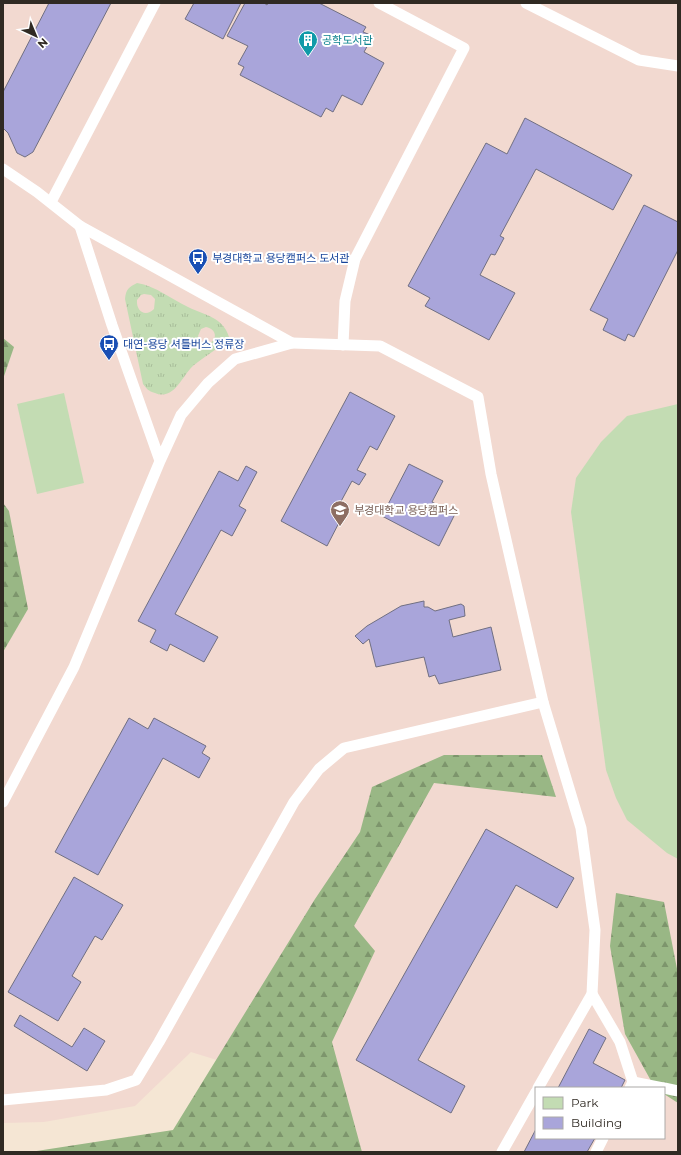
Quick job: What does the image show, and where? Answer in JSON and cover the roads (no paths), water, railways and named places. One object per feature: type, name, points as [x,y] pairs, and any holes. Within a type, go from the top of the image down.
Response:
[{"type":"lane","points":[[51,202],[155,3]]},
{"type":"lane","points":[[343,345],[345,300],[355,259],[464,48],[379,3]]},
{"type":"lane","points":[[526,3],[639,60],[678,66]]},
{"type":"lane","points":[[3,169],[51,202],[80,226],[292,343]]},
{"type":"lane","points":[[80,226],[112,325],[160,461]]},
{"type":"lane","points":[[3,802],[74,667],[181,414],[208,383],[235,359],[292,343],[380,346],[478,397],[491,474],[543,702],[581,828],[595,930],[592,994],[539,1087]]},
{"type":"lane","points":[[3,1100],[106,1090],[136,1080],[160,1042],[294,802],[319,769],[344,748],[543,702]]},
{"type":"lane","points":[[592,994],[620,1042],[632,1085],[653,1087]]},
{"type":"lane","points":[[665,1088],[678,1091]]},
{"type":"lane","points":[[502,1152],[535,1094]]},
{"type":"lane","points":[[596,1152],[602,1139]]},
{"type":"place","name":"공학도서관","points":[[308,57]]},
{"type":"place","name":"부경대학교 용당캠퍼스 도서관","points":[[198,275]]},
{"type":"place","name":"대연-용당 셔틀버스 정류장","points":[[109,361]]},
{"type":"place","name":"부경대학교 용당캠퍼스","points":[[340,527]]}]
